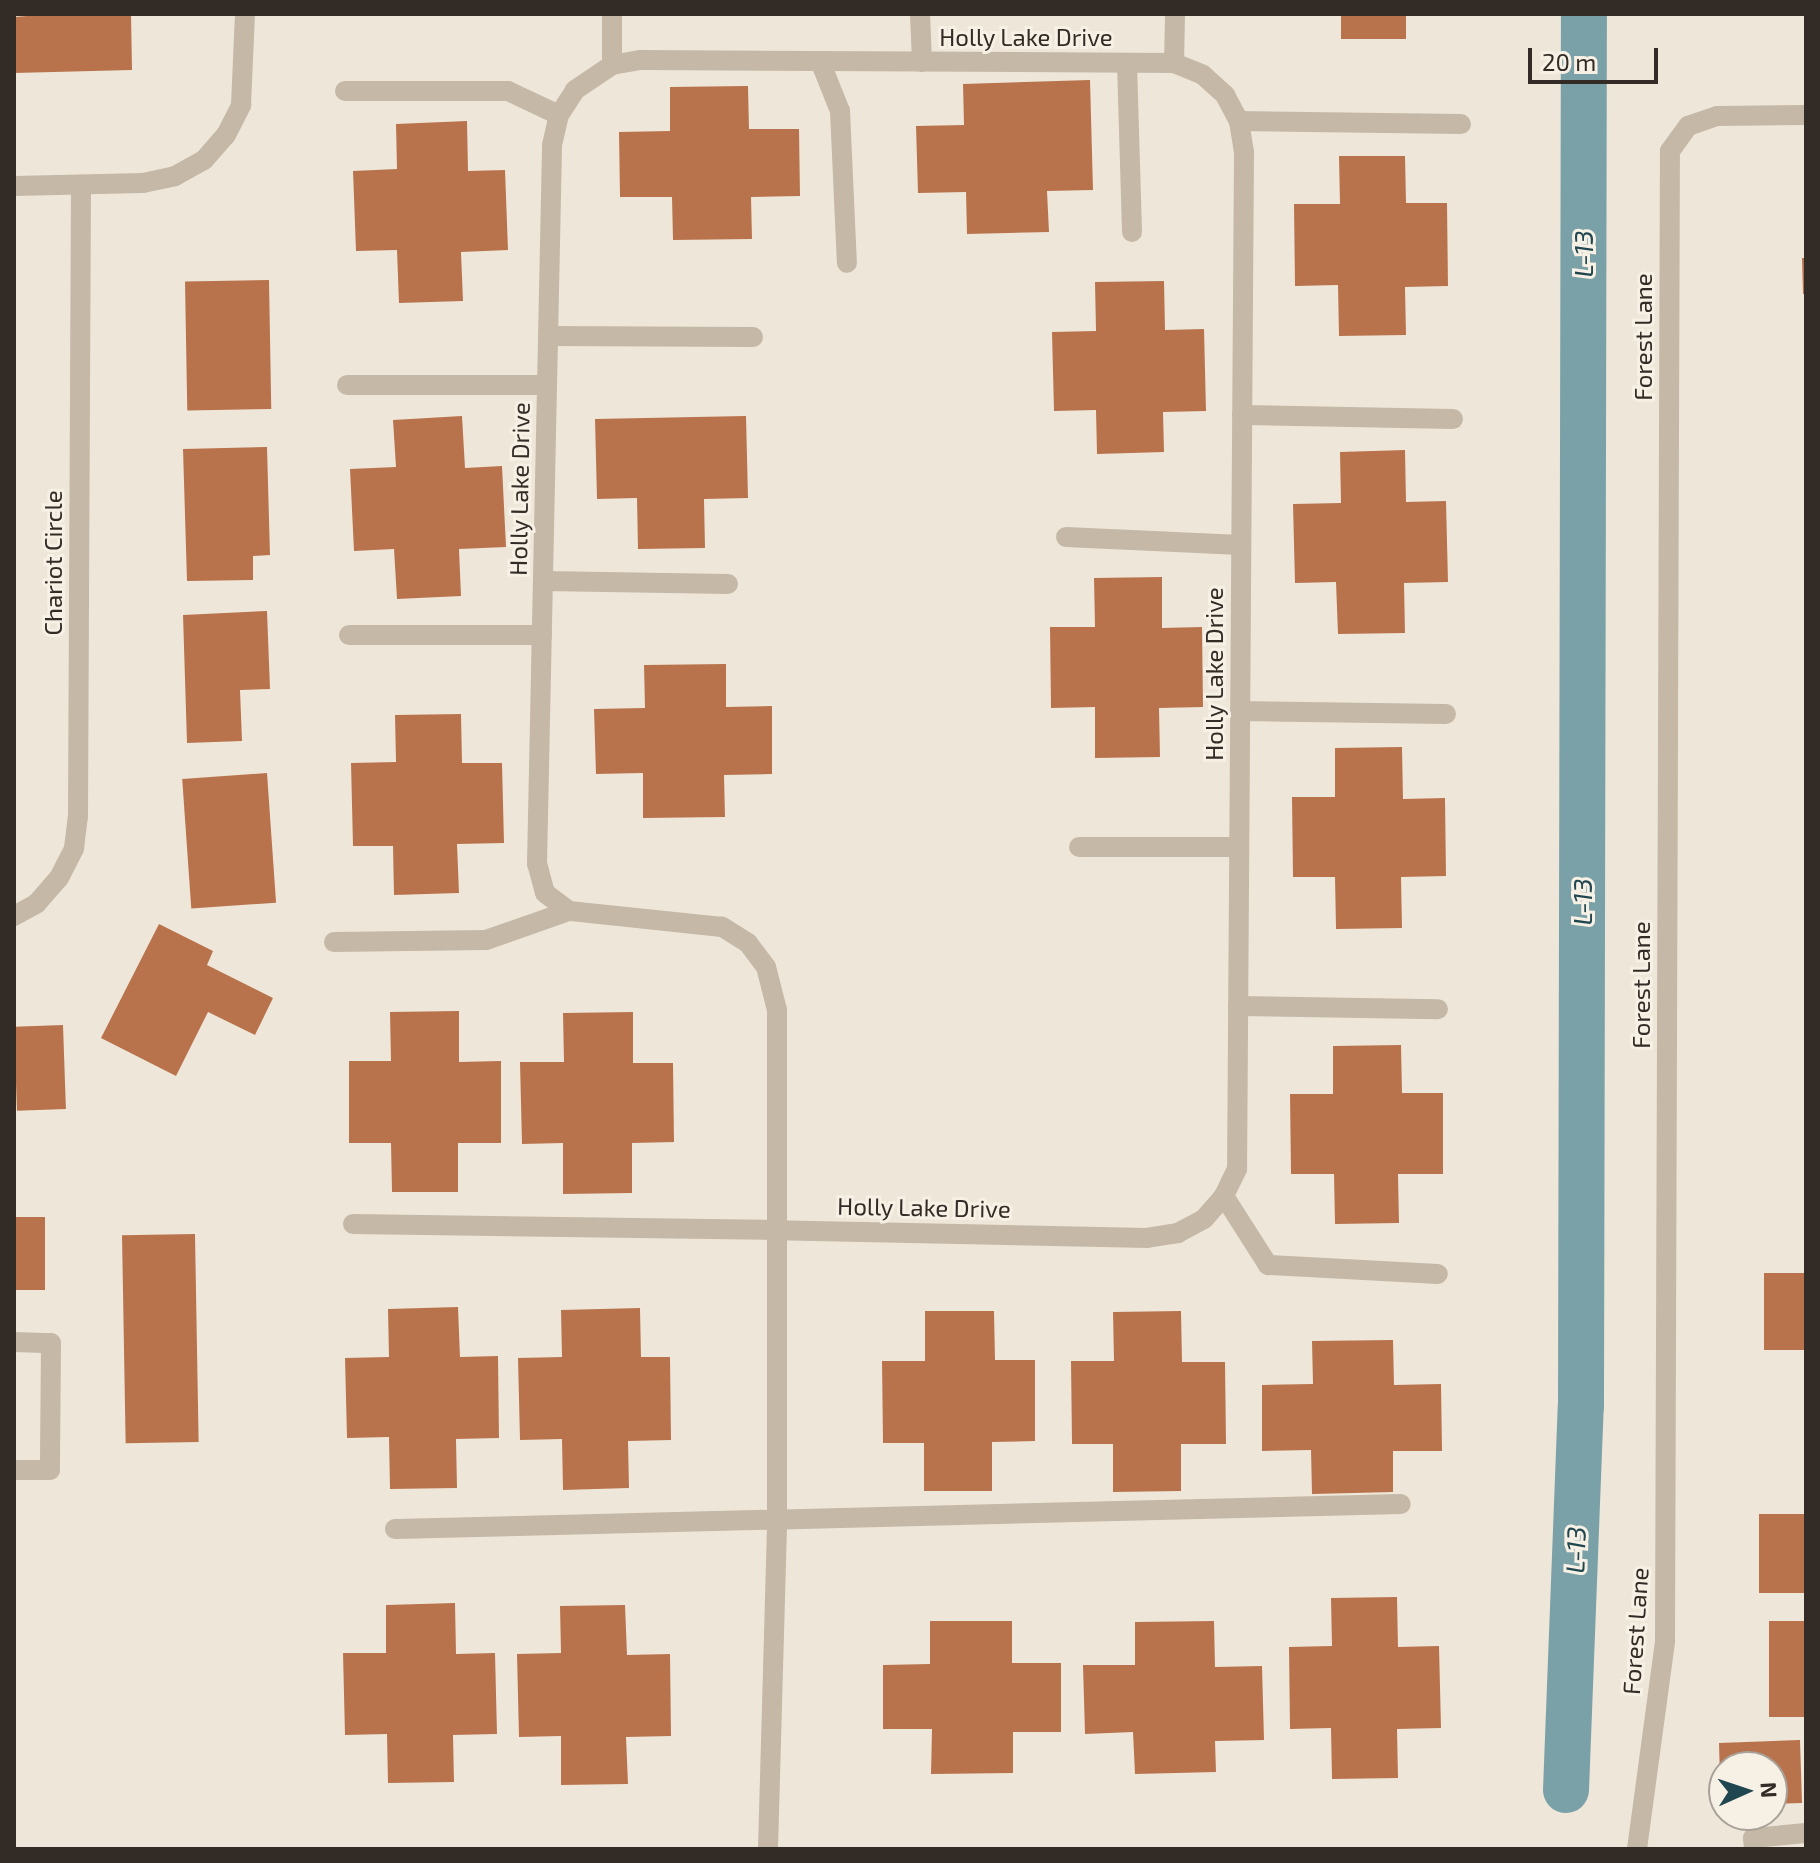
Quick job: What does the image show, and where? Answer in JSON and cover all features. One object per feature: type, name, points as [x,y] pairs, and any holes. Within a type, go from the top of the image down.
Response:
[{"type":"street","points":[[14,186],[143,183],[175,176],[204,160],[226,135],[241,105],[245,14]]},
{"type":"street","points":[[612,14],[612,65]]},
{"type":"street","points":[[920,14],[922,62]]},
{"type":"street","points":[[1174,63],[1175,14]]},
{"type":"street","name":"Holly Lake Drive","points":[[353,1224],[1148,1238],[1191,1226],[1224,1196],[1237,1169],[1244,151],[1239,121],[1225,95],[1203,75],[1174,63],[641,60],[612,65],[575,90],[559,115],[552,145],[537,864],[545,893],[569,911]]},
{"type":"street","points":[[820,61],[840,111],[847,263]]},
{"type":"street","points":[[1127,63],[1132,232]]},
{"type":"street","points":[[345,91],[508,91],[559,115]]},
{"type":"street","name":"Forest Lane","points":[[1637,1849],[1665,1641],[1670,151],[1688,126],[1717,116],[1806,115]]},
{"type":"street","points":[[1239,121],[1461,124]]},
{"type":"street","name":"Chariot Circle","points":[[14,916],[37,903],[59,878],[74,848],[78,817],[81,185]]},
{"type":"street","points":[[548,336],[753,337]]},
{"type":"street","points":[[347,385],[547,385]]},
{"type":"street","points":[[1242,415],[1453,419]]},
{"type":"street","points":[[1066,537],[1241,545]]},
{"type":"street","points":[[543,581],[728,584]]},
{"type":"street","points":[[349,635],[542,635]]},
{"type":"street","points":[[1240,711],[1446,714]]},
{"type":"street","points":[[1079,847],[1239,847]]},
{"type":"street","points":[[334,942],[486,940],[569,911],[722,927],[748,943],[766,967],[777,1010],[777,1521],[768,1849]]},
{"type":"street","points":[[1238,1006],[1438,1009]]},
{"type":"street","points":[[1224,1196],[1268,1265],[1438,1274]]},
{"type":"street","points":[[14,1342],[51,1343],[50,1470],[14,1470]]},
{"type":"street","points":[[395,1529],[1401,1504]]},
{"type":"street","points":[[1754,1849],[1753,1838],[1806,1833]]},
{"type":"building","points":[[131,14],[132,70],[14,73],[14,17]]},
{"type":"building","points":[[1341,14],[1406,14],[1406,39],[1341,39]]},
{"type":"building","points":[[1090,80],[1093,190],[1047,191],[1049,232],[967,234],[966,192],[918,193],[916,126],[964,125],[963,84]]},
{"type":"building","points":[[748,86],[749,129],[799,129],[800,196],[751,197],[752,239],[673,240],[672,197],[620,197],[619,132],[670,131],[670,87]]},
{"type":"building","points":[[467,121],[468,171],[505,170],[508,250],[461,252],[463,301],[399,303],[397,250],[356,251],[353,171],[397,169],[396,124]]},
{"type":"building","points":[[1339,156],[1405,156],[1406,203],[1447,203],[1448,286],[1405,287],[1406,335],[1339,336],[1338,285],[1295,286],[1294,204],[1340,204]]},
{"type":"building","points":[[1802,258],[1806,258],[1806,294],[1803,294]]},
{"type":"building","points":[[269,280],[271,409],[187,410],[185,281]]},
{"type":"building","points":[[1164,281],[1165,330],[1204,329],[1206,411],[1163,412],[1164,452],[1097,454],[1096,410],[1054,411],[1052,332],[1096,331],[1095,282]]},
{"type":"building","points":[[462,416],[465,468],[502,466],[506,547],[459,549],[461,596],[397,599],[394,549],[354,551],[350,469],[396,467],[393,420]]},
{"type":"building","points":[[746,416],[748,498],[704,499],[705,548],[638,549],[637,498],[597,499],[595,419]]},
{"type":"building","points":[[267,447],[270,555],[253,556],[253,580],[187,581],[183,449]]},
{"type":"building","points":[[1405,450],[1406,502],[1446,501],[1448,582],[1404,583],[1405,633],[1338,634],[1336,582],[1295,583],[1293,504],[1341,503],[1340,452]]},
{"type":"building","points":[[1162,577],[1162,628],[1202,627],[1203,707],[1159,708],[1160,757],[1095,758],[1095,707],[1051,708],[1050,627],[1095,627],[1094,578]]},
{"type":"building","points":[[267,611],[270,689],[240,690],[242,741],[187,743],[183,615]]},
{"type":"building","points":[[726,664],[726,707],[772,706],[772,774],[724,775],[725,817],[643,818],[643,773],[596,774],[594,709],[645,708],[644,665]]},
{"type":"building","points":[[461,714],[462,763],[502,763],[504,843],[457,844],[459,893],[394,895],[393,846],[353,846],[351,763],[396,762],[395,715]]},
{"type":"building","points":[[1402,747],[1403,799],[1445,798],[1446,876],[1401,877],[1402,928],[1336,929],[1335,877],[1293,877],[1292,797],[1335,797],[1335,748]]},
{"type":"building","points":[[267,773],[276,903],[191,909],[182,779]]},
{"type":"building","points":[[159,924],[213,951],[207,965],[273,998],[255,1035],[208,1012],[176,1076],[101,1038]]},
{"type":"building","points":[[459,1011],[459,1062],[501,1061],[501,1143],[458,1143],[458,1192],[392,1192],[391,1143],[349,1143],[349,1061],[391,1061],[390,1012]]},
{"type":"building","points":[[633,1012],[633,1063],[673,1063],[674,1142],[632,1143],[632,1193],[563,1194],[563,1143],[522,1144],[520,1062],[564,1062],[563,1013]]},
{"type":"building","points":[[63,1025],[66,1109],[17,1111],[14,1027]]},
{"type":"building","points":[[1401,1045],[1402,1093],[1443,1093],[1443,1174],[1398,1174],[1399,1223],[1335,1224],[1334,1174],[1291,1174],[1290,1094],[1333,1094],[1333,1046]]},
{"type":"building","points":[[14,1217],[45,1217],[45,1290],[14,1290]]},
{"type":"building","points":[[195,1234],[199,1442],[126,1443],[122,1235]]},
{"type":"building","points":[[1764,1273],[1806,1273],[1806,1350],[1764,1350]]},
{"type":"building","points":[[458,1307],[460,1357],[498,1356],[499,1438],[456,1439],[457,1488],[390,1489],[389,1437],[347,1438],[345,1358],[389,1357],[388,1309]]},
{"type":"building","points":[[640,1308],[641,1357],[670,1357],[671,1440],[628,1441],[629,1488],[563,1490],[562,1439],[520,1440],[518,1358],[562,1357],[561,1310]]},
{"type":"building","points":[[925,1311],[994,1311],[995,1360],[1035,1360],[1035,1441],[992,1442],[992,1491],[924,1491],[924,1443],[883,1443],[882,1361],[925,1361]]},
{"type":"building","points":[[1181,1311],[1182,1362],[1225,1362],[1226,1444],[1181,1444],[1181,1491],[1113,1492],[1113,1444],[1072,1444],[1071,1361],[1114,1361],[1113,1312]]},
{"type":"building","points":[[1393,1340],[1394,1385],[1441,1384],[1442,1451],[1393,1451],[1393,1492],[1312,1494],[1311,1450],[1262,1451],[1262,1385],[1313,1384],[1312,1341]]},
{"type":"building","points":[[1759,1514],[1806,1514],[1806,1593],[1759,1593]]},
{"type":"building","points":[[1397,1597],[1398,1647],[1439,1646],[1441,1728],[1397,1729],[1398,1778],[1332,1779],[1331,1728],[1290,1729],[1289,1647],[1332,1646],[1331,1598]]},
{"type":"building","points":[[455,1603],[456,1654],[495,1653],[497,1734],[453,1735],[454,1782],[388,1783],[387,1734],[345,1735],[343,1653],[386,1653],[386,1605]]},
{"type":"building","points":[[625,1605],[627,1655],[670,1654],[671,1736],[626,1737],[628,1784],[561,1785],[561,1736],[519,1737],[517,1654],[561,1653],[560,1606]]},
{"type":"building","points":[[930,1621],[1012,1621],[1012,1663],[1061,1663],[1061,1732],[1013,1732],[1013,1773],[931,1774],[932,1729],[883,1729],[883,1665],[930,1664]]},
{"type":"building","points":[[1214,1621],[1215,1667],[1262,1666],[1264,1740],[1215,1741],[1216,1772],[1135,1774],[1133,1732],[1085,1734],[1083,1665],[1135,1665],[1135,1622]]},
{"type":"building","points":[[1769,1621],[1806,1621],[1806,1717],[1769,1717]]},
{"type":"building","points":[[1800,1740],[1802,1803],[1788,1803],[1788,1751],[1719,1751],[1719,1743]]},
{"type":"waterway","name":"L-13","points":[[1566,1790],[1581,1406],[1584,14]]}]
